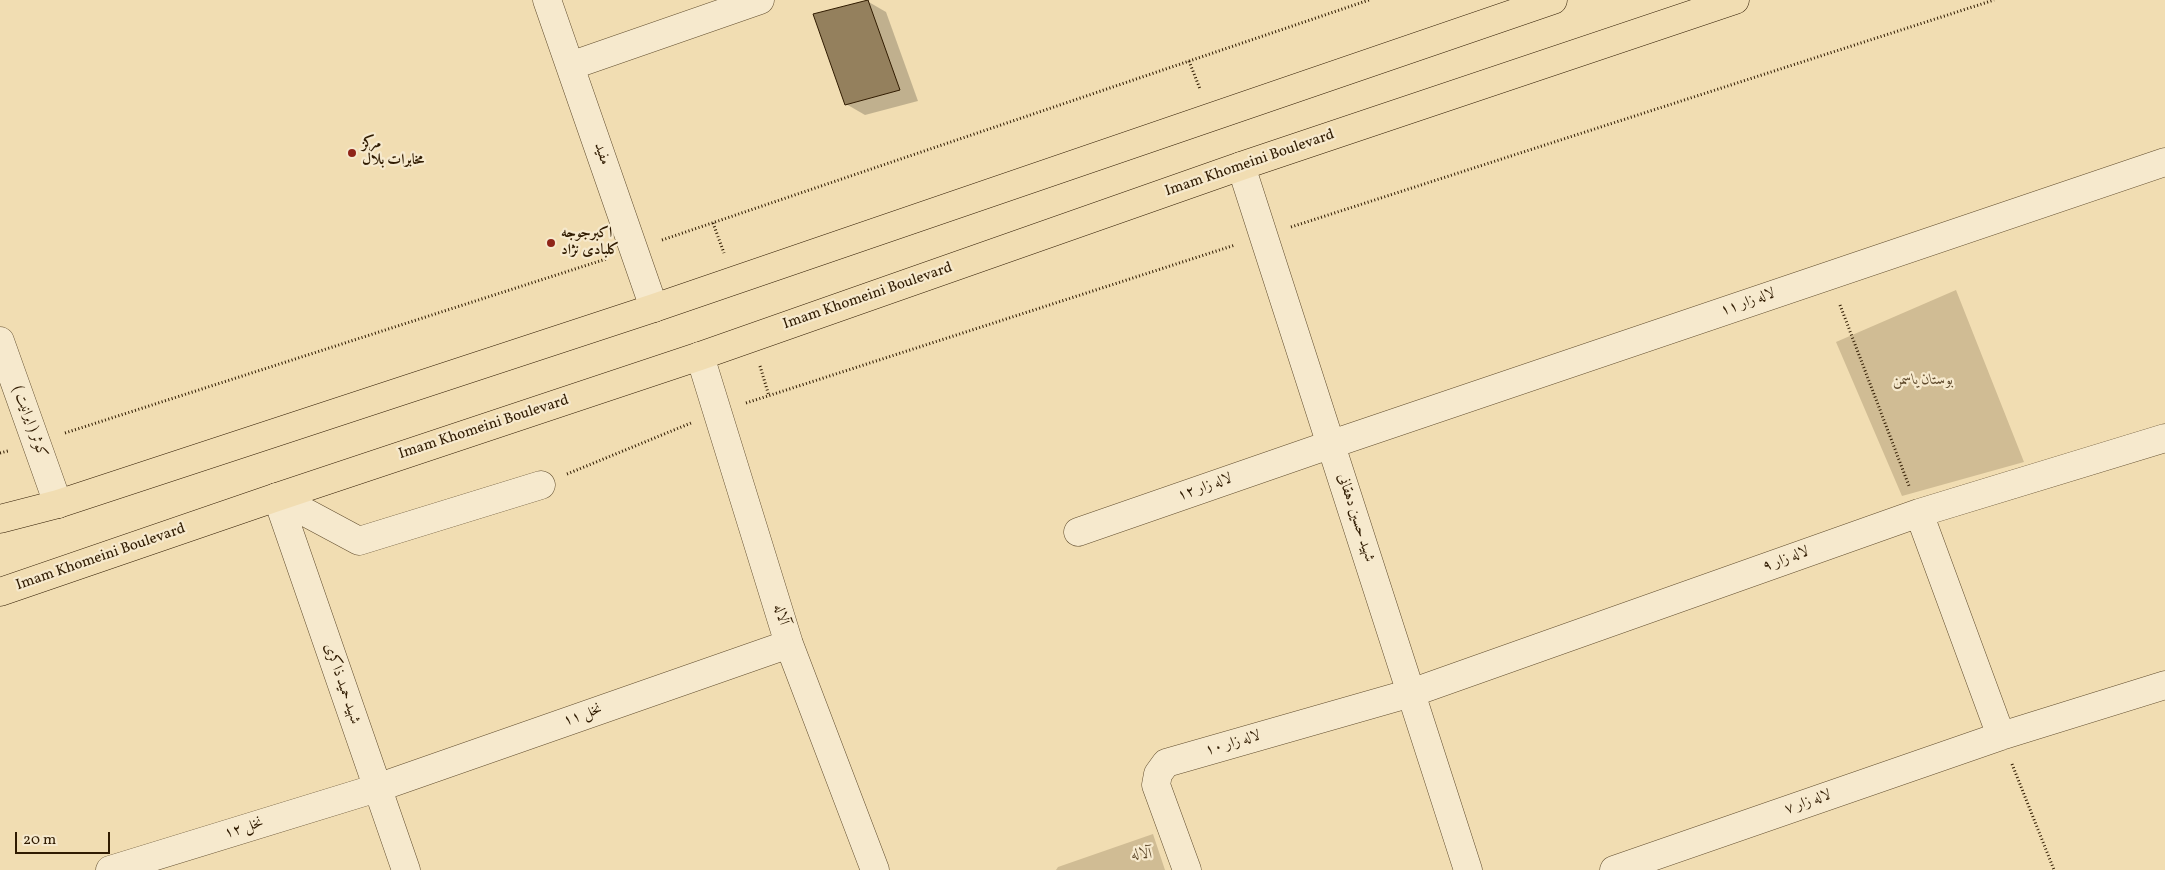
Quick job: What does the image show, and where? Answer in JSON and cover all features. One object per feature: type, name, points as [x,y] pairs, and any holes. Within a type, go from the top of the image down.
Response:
[{"type":"main road","points":[[0,519],[58,504],[654,308],[1554,0]]},
{"type":"main road","name":"Imam Khomeini Boulevard","points":[[0,592],[277,497],[700,356],[1242,166],[1735,0]]},
{"type":"street","name":"مفید","points":[[547,0],[654,308]]},
{"type":"street","points":[[570,66],[698,10],[760,0]]},
{"type":"street","name":"لاله زار ۱۱","points":[[1332,444],[2165,162]]},
{"type":"street","name":"شهید حسین دهقانی","points":[[1242,166],[1468,870]]},
{"type":"street","name":"کوثر ( ایرانیت )","points":[[0,340],[58,504]]},
{"type":"street","name":"آلاله","points":[[700,356],[789,644],[875,870]]},
{"type":"street","name":"لاله زار ۹","points":[[1411,693],[1919,513],[2165,438]]},
{"type":"street","name":"لاله زار ۱۲","points":[[1078,532],[1332,444]]},
{"type":"street","points":[[277,497],[359,542],[541,485]]},
{"type":"street","name":"شهید حمید ذاکری","points":[[277,497],[406,870]]},
{"type":"street","points":[[1919,513],[2001,736]]},
{"type":"street","name":"نخل ۱۱","points":[[377,788],[789,644]]},
{"type":"street","name":"لاله زار ۷","points":[[1614,870],[2001,736],[2165,685]]},
{"type":"street","name":"لاله زار ۱۰","points":[[1187,870],[1156,785],[1158,774],[1166,763],[1411,693]]},
{"type":"street","name":"نخل ۱۲","points":[[110,870],[377,788]]},
{"type":"path","points":[[0,453],[635,250],[1369,0]]},
{"type":"path","points":[[1829,276],[1919,513]]},
{"type":"path","points":[[2001,736],[2054,870]]},
{"type":"green space","name":"بوستان یاسمن","points":[[1956,290],[2024,462],[1902,496],[1836,342]]},
{"type":"green space","name":"آلاله","points":[[1153,834],[1165,870],[1056,870],[1058,867]]},
{"type":"building","points":[[868,0],[900,90],[845,105],[813,14]]},
{"type":"place","name":"مرکز مخابرات بلال","points":[[352,153]]},
{"type":"place","name":"اکبرجوجه کلبادی نژاد","points":[[551,243]]}]
